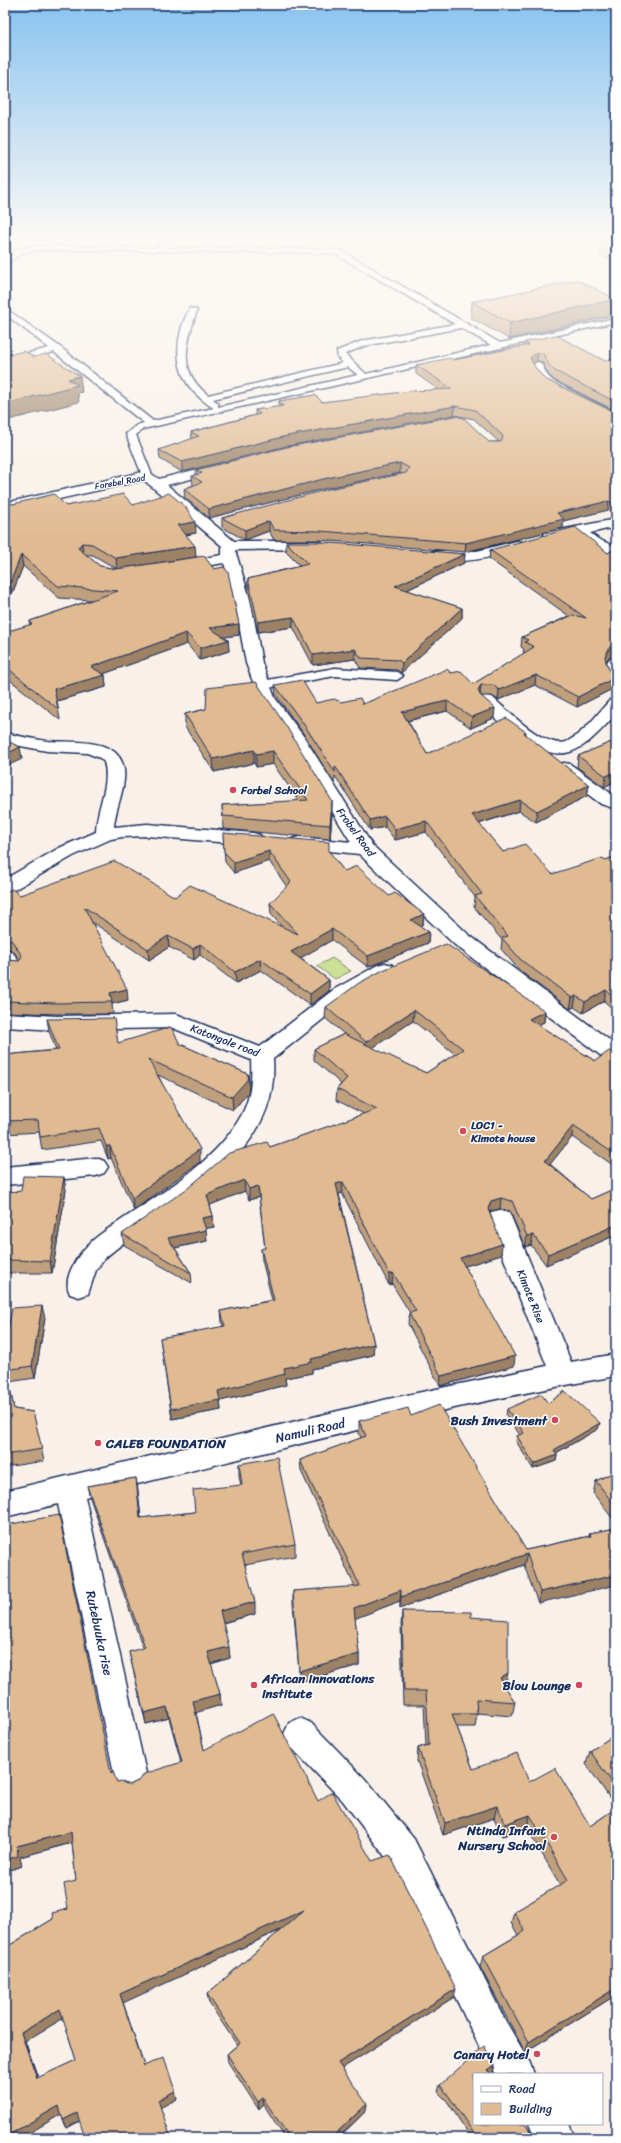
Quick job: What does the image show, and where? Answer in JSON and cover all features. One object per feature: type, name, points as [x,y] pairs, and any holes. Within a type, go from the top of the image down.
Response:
[{"type":"street","points":[[537,366],[542,377],[549,384],[616,418]]},
{"type":"street","points":[[153,479],[239,462]]},
{"type":"street","name":"Forebel Road","points":[[7,507],[60,494],[153,479],[207,525],[230,552]]},
{"type":"street","points":[[207,525],[222,521]]},
{"type":"street","points":[[420,554],[455,558],[481,556],[541,538],[616,523]]},
{"type":"street","points":[[577,530],[593,542],[616,552]]},
{"type":"street","points":[[168,568],[230,552],[241,544],[328,546]]},
{"type":"street","name":"Frobel Road","points":[[230,552],[243,602],[254,662],[267,698],[295,737],[316,773],[365,849],[453,943],[616,1056]]},
{"type":"street","points":[[616,661],[613,665],[613,673],[616,678]]},
{"type":"street","points":[[486,701],[540,744],[554,748],[574,745],[616,704]]},
{"type":"street","points":[[5,738],[48,746],[78,746],[102,752],[111,758],[116,768],[104,821],[105,835]]},
{"type":"street","points":[[554,748],[558,763],[607,800],[616,804]]},
{"type":"street","points":[[5,887],[46,862],[105,835],[122,831],[147,830],[365,849]]},
{"type":"street","name":"Katongole road","points":[[5,1020],[57,1022],[176,1021],[262,1056],[340,995],[379,972],[404,962]]},
{"type":"street","points":[[79,1287],[80,1274],[88,1260],[106,1244],[174,1196],[202,1173],[228,1149],[242,1132],[261,1096],[263,1080],[262,1056]]},
{"type":"street","points":[[5,1176],[96,1167]]},
{"type":"street","name":"Kimote Rise","points":[[500,1219],[563,1374]]},
{"type":"street","name":"Namuli Road","points":[[5,1504],[69,1487],[388,1411],[563,1374],[616,1365]]},
{"type":"street","name":"Rutebuuka rise","points":[[69,1487],[131,1778]]},
{"type":"street","points":[[300,1734],[354,1790],[380,1821],[402,1851],[492,2033],[515,2073]]},
{"type":"street","points":[[548,2125],[556,2138]]},
{"type":"lane","points":[[42,338],[152,425]]},
{"type":"lane","points":[[185,338],[181,354],[186,377],[220,410]]},
{"type":"lane","points":[[365,377],[349,364],[340,353],[351,348],[399,338]]},
{"type":"lane","points":[[484,338],[500,347]]},
{"type":"lane","points":[[153,479],[135,448],[131,434],[140,427],[539,338]]},
{"type":"lane","points":[[5,362],[57,349]]},
{"type":"lane","points":[[207,398],[349,364]]},
{"type":"lane","points":[[262,686],[334,672],[397,676]]},
{"type":"lane","points":[[5,953],[16,968]]},
{"type":"green space","points":[[332,958],[351,971],[335,979],[317,966]]},
{"type":"building","points":[[543,338],[562,338],[605,361],[616,357],[616,402],[555,371],[549,365],[543,354],[538,352],[530,358],[536,369],[545,379],[616,413],[616,507],[609,501],[557,513],[564,519],[466,543],[320,531],[274,530],[269,521],[245,530],[222,518],[329,489],[406,473],[409,468],[400,463],[327,478],[209,509],[184,489],[202,482],[192,476],[202,473],[196,470],[287,447],[455,416],[464,418],[489,442],[501,442],[503,437],[501,434],[475,410],[455,406],[287,436],[182,462],[159,450],[199,436],[191,432],[260,414],[255,410],[283,406],[279,401],[315,395],[322,402],[411,391],[452,389],[416,365],[450,358],[454,360],[529,345],[525,342]]},
{"type":"building","points":[[24,351],[34,357],[46,354],[80,376],[68,379],[78,385],[5,404],[5,356]]},
{"type":"building","points":[[169,493],[185,506],[195,522],[178,525],[195,546],[116,558],[92,544],[82,543],[78,548],[100,566],[116,569],[204,556],[214,569],[224,567],[228,572],[239,624],[210,628],[228,640],[200,648],[186,633],[91,667],[105,675],[54,689],[58,709],[5,666],[5,632],[32,624],[30,621],[118,591],[58,586],[21,555],[10,583],[5,582],[5,502],[13,504],[54,494],[66,506],[123,494],[133,505]]},
{"type":"building","points":[[575,527],[608,553],[616,548],[616,645],[610,647],[605,656],[610,672],[616,674],[616,677],[578,697],[536,675],[499,690],[493,685],[481,685],[478,690],[480,695],[495,708],[472,717],[447,701],[402,712],[427,754],[506,718],[526,732],[524,733],[589,785],[537,811],[520,800],[472,815],[503,852],[525,844],[552,874],[602,858],[606,860],[616,856],[616,999],[606,990],[585,1002],[576,996],[572,998],[521,960],[502,938],[508,936],[475,896],[482,894],[426,821],[395,829],[385,816],[370,820],[335,766],[335,772],[305,726],[275,685],[302,680],[316,703],[334,699],[341,702],[360,698],[363,704],[447,669],[451,673],[461,671],[473,684],[534,647],[525,642],[528,640],[522,637],[573,615],[586,618],[490,550]]},
{"type":"building","points":[[286,542],[320,542],[465,554],[395,586],[462,608],[402,663],[398,660],[361,658],[355,649],[313,655],[293,617],[258,622],[248,579],[308,564]]},
{"type":"building","points":[[256,682],[286,726],[332,801],[330,825],[223,816],[222,805],[308,800],[273,751],[256,754],[254,750],[213,759],[185,714],[206,709],[207,688]]},
{"type":"building","points":[[5,740],[20,747],[5,755]]},
{"type":"building","points":[[616,740],[616,772],[606,776],[578,756]]},
{"type":"building","points":[[223,833],[329,842],[329,851],[344,871],[357,866],[389,896],[395,893],[424,914],[411,920],[429,932],[368,956],[332,929],[291,952],[329,980],[310,994],[260,959],[235,972],[200,944],[193,949],[168,936],[148,949],[84,907],[127,989],[110,993],[112,1002],[55,1003],[5,1001],[5,960],[19,961],[22,956],[12,941],[5,937],[5,892],[12,889],[20,895],[115,861],[175,897],[190,885],[298,934],[270,903],[291,882],[269,851],[234,862],[224,852]]},
{"type":"building","points":[[446,944],[545,1011],[529,1019],[595,1061],[609,1051],[616,1053],[616,1155],[573,1126],[545,1161],[591,1199],[616,1188],[616,1225],[548,1254],[533,1235],[527,1236],[512,1201],[501,1198],[491,1201],[488,1209],[502,1244],[460,1258],[515,1356],[441,1376],[409,1313],[416,1311],[393,1273],[389,1274],[343,1182],[336,1184],[374,1344],[311,1359],[312,1362],[284,1368],[285,1374],[218,1391],[220,1400],[171,1409],[160,1338],[225,1326],[221,1311],[274,1300],[261,1249],[265,1248],[258,1186],[249,1189],[244,1180],[207,1195],[213,1216],[202,1218],[206,1230],[168,1238],[191,1273],[122,1234],[188,1188],[229,1153],[267,1142],[270,1147],[377,1109],[337,1089],[347,1078],[314,1049],[344,1034],[426,1073],[463,1049],[414,1010],[366,1042],[326,1007],[359,983],[383,970]]},
{"type":"building","points":[[114,1018],[118,1043],[171,1027],[180,1044],[248,1074],[247,1080],[232,1097],[148,1059],[200,1149],[132,1198],[110,1146],[106,1146],[99,1128],[40,1137],[38,1120],[5,1121],[5,1055],[59,1050],[47,1019]]},
{"type":"building","points":[[23,1176],[64,1177],[50,1261],[5,1260],[5,1192],[21,1191]]},
{"type":"building","points":[[42,1306],[32,1366],[6,1370],[14,1409],[33,1412],[42,1449],[5,1455],[5,1335],[7,1335],[12,1308]]},
{"type":"building","points":[[565,1391],[600,1423],[554,1450],[557,1455],[534,1464],[517,1436],[524,1433],[507,1409],[541,1394],[548,1403]]},
{"type":"building","points":[[439,1405],[526,1550],[591,1536],[590,1533],[616,1528],[616,1575],[540,1592],[527,1554],[401,1597],[401,1590],[354,1608],[359,1654],[299,1671],[293,1591],[360,1586],[300,1460],[366,1436],[359,1421],[408,1408],[411,1416]]},
{"type":"building","points":[[277,1457],[295,1544],[242,1554],[255,1602],[220,1611],[229,1647],[208,1652],[220,1694],[193,1701],[204,1750],[273,1713],[318,1801],[332,1792],[372,1861],[390,1855],[456,1989],[338,2063],[367,2104],[331,2138],[290,2138],[263,2098],[258,2102],[227,2054],[240,2043],[207,1994],[304,1910],[120,1994],[144,2066],[164,2057],[175,2091],[158,2100],[171,2138],[85,2138],[77,2113],[63,2120],[59,2106],[5,2137],[5,1935],[10,1945],[53,1919],[52,1913],[68,1909],[64,1884],[76,1881],[71,1832],[17,1846],[18,1856],[5,1860],[6,1525],[59,1515],[111,1773],[113,1772],[117,1782],[120,1781],[129,1785],[140,1780],[144,1774],[182,1762],[167,1707],[144,1713],[129,1652],[145,1647],[87,1486],[136,1478],[140,1518],[195,1512],[193,1490],[242,1485],[239,1464]],"holes":[[[60,2009],[76,2060],[37,2078],[21,2033]]]},
{"type":"building","points":[[616,1471],[616,1507],[596,1481]]},
{"type":"building","points":[[402,1611],[471,1612],[471,1617],[508,1620],[508,1673],[500,1678],[515,1702],[476,1699],[477,1714],[452,1714],[473,1769],[517,1753],[529,1782],[555,1768],[590,1826],[616,1808],[616,1988],[529,2042],[483,1956],[525,1931],[514,1912],[568,1880],[530,1815],[505,1824],[497,1806],[445,1823],[418,1748],[429,1745],[426,1691],[404,1691]]},
{"type":"building","points":[[616,1734],[616,1788],[590,1751]]},
{"type":"building","points":[[484,2046],[495,2065],[488,2070],[490,2073],[473,2073],[473,2125],[526,2125],[535,2138],[477,2138],[440,2085]]},
{"type":"place","name":"Forbel School","points":[[233,790]]},
{"type":"place","name":"LOC1 - Kimote house","points":[[463,1131]]},
{"type":"place","name":"Bush Investment","points":[[555,1420]]},
{"type":"place","name":"CALEB FOUNDATION","points":[[98,1443]]},
{"type":"place","name":"African innovations institute","points":[[254,1685]]},
{"type":"place","name":"Blou Lounge","points":[[579,1685]]},
{"type":"place","name":"Ntinda Infant Nursery School","points":[[554,1837]]},
{"type":"place","name":"Canary Hotel","points":[[537,2054]]}]
